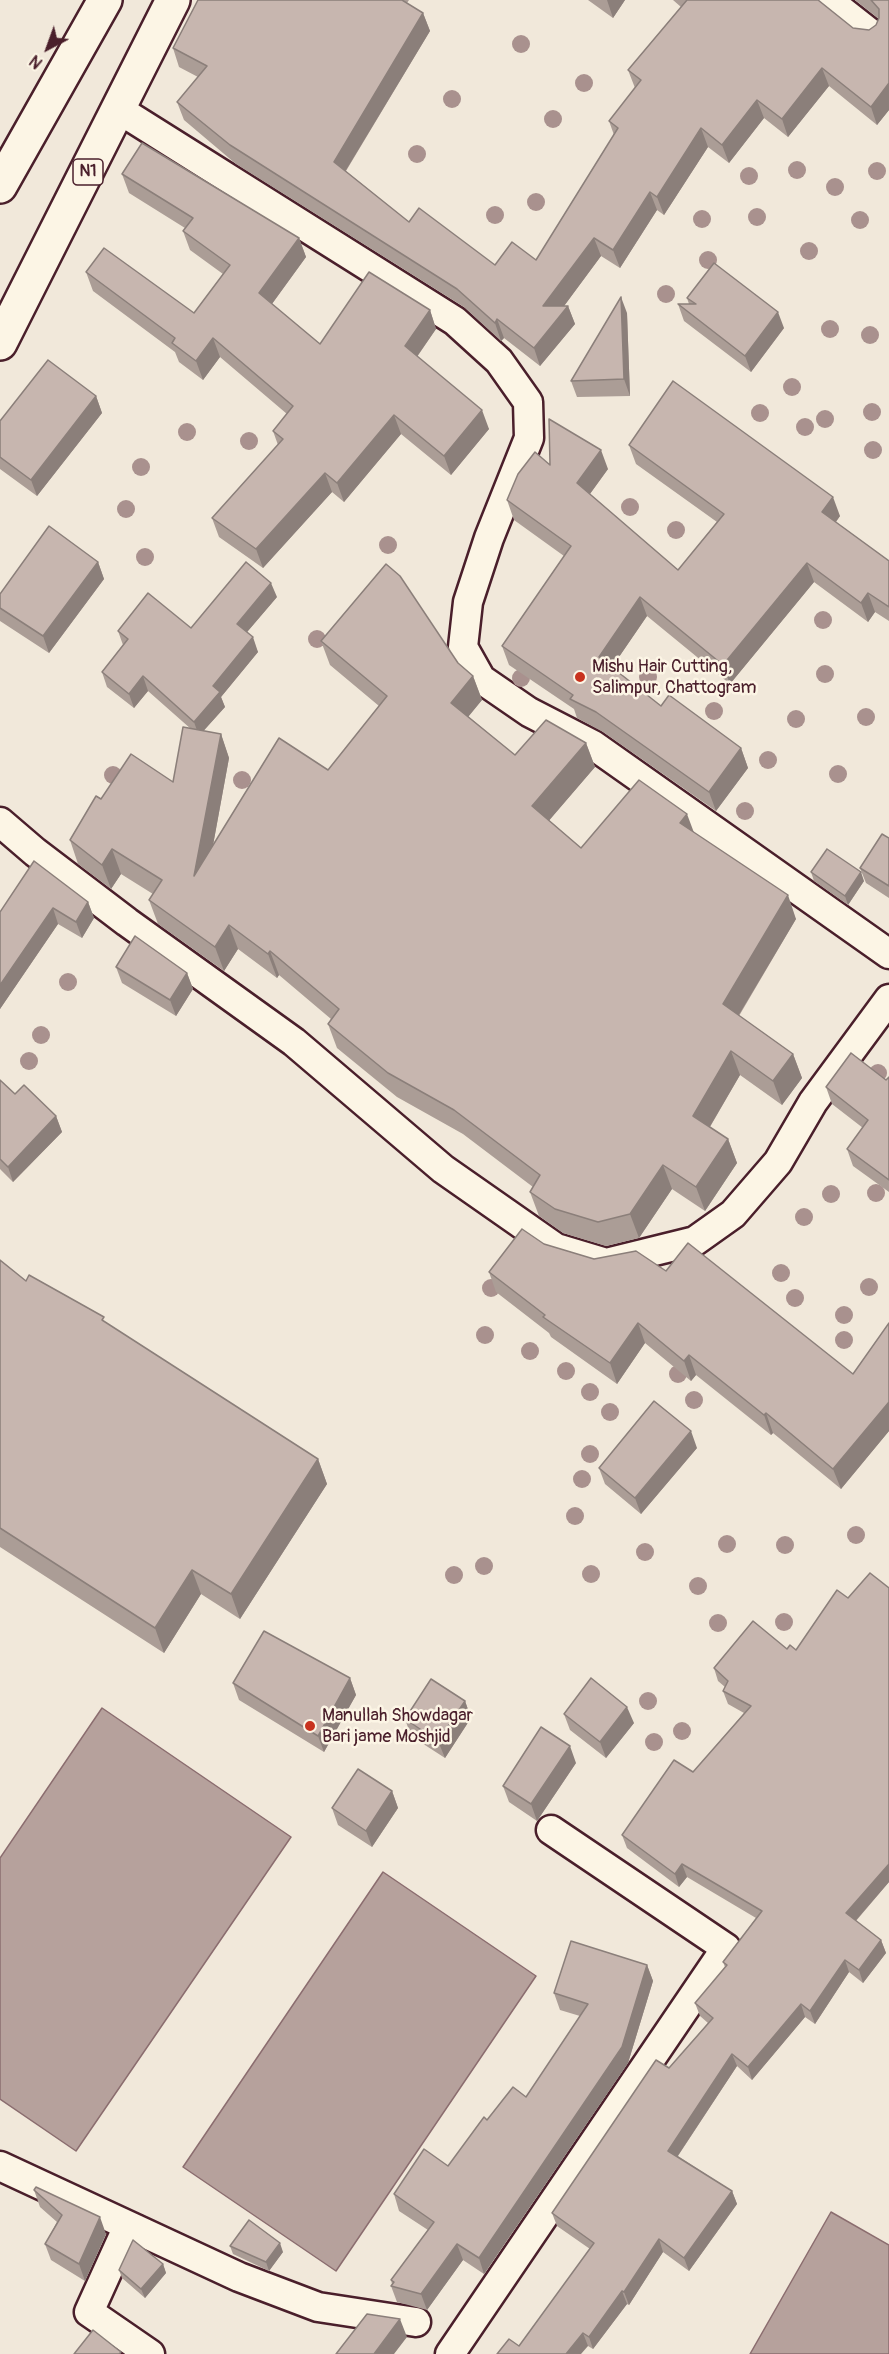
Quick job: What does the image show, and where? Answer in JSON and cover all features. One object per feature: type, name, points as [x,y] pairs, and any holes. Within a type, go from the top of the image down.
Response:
[{"type":"highway","points":[[0,186],[105,0]]},
{"type":"highway","name":"N1","points":[[0,343],[173,0]]},
{"type":"street","points":[[828,0],[870,33]]},
{"type":"street","points":[[118,109],[455,321],[499,361],[528,402],[529,438],[489,538],[468,602],[463,647],[482,680],[529,712],[593,745],[889,954]]},
{"type":"street","points":[[0,822],[35,852],[127,922],[294,1042],[443,1169],[556,1248],[606,1263],[695,1241],[733,1214],[778,1162],[813,1102],[889,999]]},
{"type":"street","points":[[450,2354],[726,1948],[551,1830]]},
{"type":"street","points":[[0,2166],[239,2277],[318,2307],[416,2322]]},
{"type":"street","points":[[128,2226],[89,2312],[150,2354]]},
{"type":"shaded area","points":[[102,1708],[291,1837],[76,2151],[0,2099],[0,1858]]},
{"type":"shaded area","points":[[383,1872],[536,1976],[336,2271],[183,2167]]},
{"type":"shaded area","points":[[831,2212],[889,2245],[889,2354],[750,2354]]},
{"type":"building","points":[[198,0],[402,0],[423,13],[334,162],[409,222],[419,208],[495,265],[512,242],[536,260],[618,128],[609,121],[641,80],[628,70],[687,0],[818,0],[853,28],[869,30],[876,25],[879,18],[879,9],[871,0],[889,0],[889,83],[871,107],[822,68],[782,119],[757,100],[722,145],[701,128],[657,197],[650,192],[613,250],[594,238],[543,306],[568,306],[534,348],[497,319],[495,323],[457,289],[230,145],[177,102],[207,66],[173,48]]},
{"type":"building","points":[[142,143],[299,238],[259,293],[320,344],[369,272],[430,310],[405,346],[482,410],[444,456],[394,415],[337,483],[325,473],[256,549],[212,518],[283,439],[273,431],[293,406],[213,338],[196,361],[172,343],[175,338],[86,272],[104,248],[194,313],[230,265],[183,231],[193,218],[122,174]]},
{"type":"building","points":[[714,263],[778,312],[745,356],[678,304],[696,304],[687,298]]},
{"type":"building","points":[[621,297],[624,379],[571,381]]},
{"type":"building","points":[[48,360],[96,396],[31,480],[0,457],[0,421]]},
{"type":"building","points":[[673,381],[833,497],[822,512],[889,561],[889,607],[868,593],[861,603],[807,563],[723,665],[640,597],[599,657],[661,706],[669,695],[741,748],[709,792],[596,712],[570,699],[573,695],[502,646],[571,546],[507,500],[518,474],[535,452],[550,465],[549,419],[601,450],[577,483],[678,570],[724,514],[629,445]]},
{"type":"building","points":[[49,526],[98,562],[43,636],[0,608],[0,594]]},
{"type":"building","points":[[246,562],[271,583],[237,624],[253,637],[213,686],[220,692],[194,722],[143,676],[129,694],[102,672],[128,639],[118,631],[148,593],[191,628]]},
{"type":"building","points":[[386,564],[400,576],[458,663],[473,676],[451,703],[515,755],[546,720],[586,743],[532,806],[581,848],[639,780],[687,814],[680,823],[788,895],[723,1004],[793,1054],[773,1081],[731,1051],[693,1116],[728,1139],[696,1187],[663,1165],[630,1214],[598,1222],[555,1209],[530,1192],[540,1175],[454,1110],[388,1073],[328,1024],[339,1009],[270,951],[268,954],[229,925],[215,947],[149,900],[162,880],[112,849],[102,865],[70,840],[96,796],[101,799],[131,754],[173,782],[183,727],[221,734],[194,876],[279,738],[328,770],[387,696],[321,641]]},
{"type":"building","points":[[882,834],[889,838],[889,886],[860,868]]},
{"type":"building","points":[[827,849],[861,872],[845,896],[811,872]]},
{"type":"building","points":[[34,861],[88,902],[76,922],[53,908],[0,985],[0,912]]},
{"type":"building","points":[[135,936],[187,973],[170,1000],[116,967]]},
{"type":"building","points":[[851,1053],[886,1080],[889,1077],[889,1180],[847,1149],[868,1120],[826,1087]]},
{"type":"building","points":[[0,1080],[15,1094],[24,1085],[56,1116],[8,1167],[0,1159]]},
{"type":"building","points":[[522,1229],[544,1244],[594,1259],[636,1251],[666,1271],[688,1243],[853,1374],[889,1323],[889,1402],[833,1469],[766,1413],[764,1415],[689,1355],[684,1361],[638,1323],[610,1363],[543,1317],[545,1315],[489,1272]]},
{"type":"building","points":[[0,1260],[26,1281],[29,1275],[104,1317],[102,1320],[318,1459],[231,1594],[192,1570],[155,1628],[0,1528]]},
{"type":"building","points":[[654,1401],[691,1431],[635,1498],[599,1468]]},
{"type":"building","points":[[870,1573],[889,1588],[889,1864],[846,1913],[881,1940],[859,1970],[845,1960],[810,2011],[801,2004],[748,2067],[732,2054],[668,2151],[732,2191],[684,2258],[659,2239],[624,2292],[622,2291],[589,2337],[583,2333],[566,2354],[497,2354],[509,2339],[519,2346],[594,2243],[552,2213],[656,2060],[669,2068],[713,2018],[695,2003],[727,1965],[723,1962],[762,1911],[682,1864],[675,1874],[622,1835],[674,1760],[693,1772],[751,1706],[723,1691],[728,1681],[714,1668],[753,1621],[787,1649],[790,1645],[796,1650],[837,1590],[848,1598]]},
{"type":"building","name":"Manullah Showdagar Bari jame Moshjid","points":[[264,1631],[350,1678],[318,1736],[233,1683]]},
{"type":"building","points":[[591,1678],[627,1707],[600,1742],[564,1714]]},
{"type":"building","points":[[431,1679],[465,1701],[438,1741],[405,1719]]},
{"type":"building","points":[[541,1727],[570,1746],[531,1804],[503,1786]]},
{"type":"building","points":[[358,1769],[392,1791],[366,1831],[332,1808]]},
{"type":"building","points":[[571,1941],[647,1965],[622,2047],[479,2258],[457,2244],[421,2294],[391,2286],[394,2282],[391,2280],[434,2222],[394,2194],[424,2149],[448,2166],[484,2117],[487,2120],[513,2087],[526,2097],[588,2004],[554,1993]]},
{"type":"building","points":[[36,2187],[100,2217],[79,2264],[45,2244],[62,2215],[34,2190]]},
{"type":"building","points":[[249,2220],[280,2243],[266,2262],[230,2246]]},
{"type":"building","points":[[133,2240],[163,2264],[141,2289],[119,2270]]},
{"type":"building","points":[[367,2314],[400,2319],[374,2354],[336,2354]]},
{"type":"building","points":[[93,2330],[121,2352],[119,2354],[74,2354]]},
{"type":"place","name":"Mishu Hair Cutting, Salimpur, Chattogram","points":[[580,677]]},
{"type":"place","name":"Manullah Showdagar Bari jame Moshjid","points":[[310,1726]]}]
